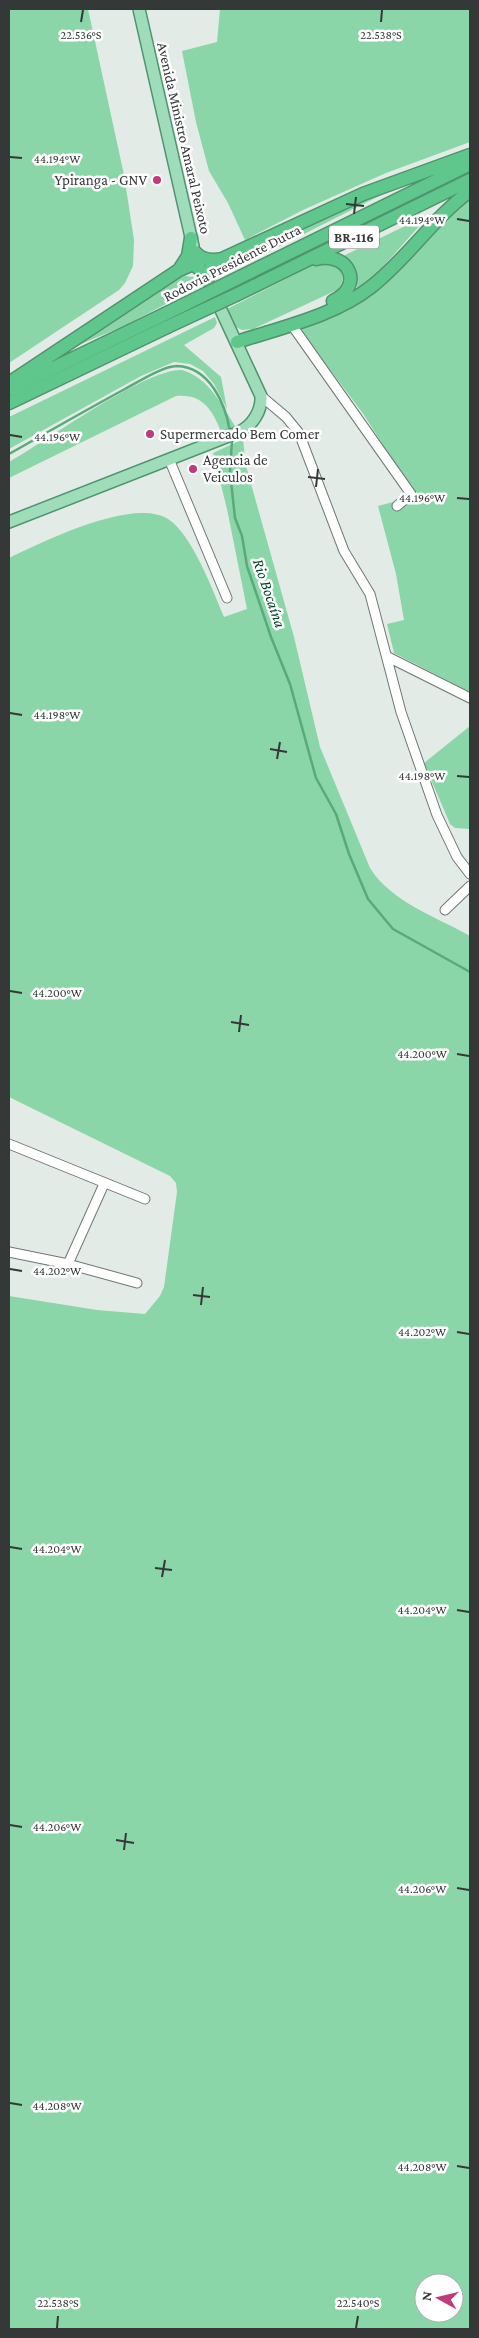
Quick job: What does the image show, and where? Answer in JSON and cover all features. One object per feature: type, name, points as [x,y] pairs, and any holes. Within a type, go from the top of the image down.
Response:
[{"type":"highway","points":[[9,383],[179,270],[193,264],[205,276],[211,267],[229,256],[363,194],[470,155]]},
{"type":"highway","name":"Rodovia Presidente Dutra","points":[[9,403],[165,321],[232,281],[470,164]]},
{"type":"highway","name":"Rodovia Presidente Dutra","points":[[9,390],[165,321],[238,294],[470,180]]},
{"type":"highway","points":[[237,342],[340,305],[372,286],[454,203],[470,191]]},
{"type":"highway","points":[[179,270],[188,256],[191,238]]},
{"type":"highway","points":[[195,252],[202,258],[210,260],[229,256]]},
{"type":"highway","points":[[291,268],[318,259],[330,258],[342,261],[350,276],[350,286],[341,297],[291,324]]},
{"type":"main road","name":"Avenida Ministro Amaral Peixoto","points":[[139,9],[195,252],[261,396]]},
{"type":"main road","points":[[9,522],[239,432],[248,427],[255,418],[260,406],[261,396]]},
{"type":"street","points":[[291,324],[411,494],[397,506]]},
{"type":"street","points":[[261,396],[286,417],[299,433],[344,551],[370,594],[404,722],[437,815],[457,857],[470,874]]},
{"type":"street","points":[[169,458],[228,598]]},
{"type":"street","points":[[388,657],[470,698]]},
{"type":"street","points":[[445,910],[470,886]]},
{"type":"street","points":[[9,1144],[104,1184],[146,1199]]},
{"type":"street","points":[[68,1264],[104,1184]]},
{"type":"street","points":[[9,1252],[68,1264],[137,1284]]},
{"type":"green space","points":[[9,9],[88,9],[124,175],[134,240],[133,266],[125,283],[119,290],[9,363]]},
{"type":"green space","points":[[220,9],[470,9],[470,142],[386,173],[303,210],[245,240],[228,203],[209,171],[196,122],[182,51],[217,42]]},
{"type":"green space","points":[[395,188],[217,278],[216,269],[347,205]]},
{"type":"green space","points":[[470,197],[470,692],[394,653],[387,624],[404,620],[396,574],[378,506],[397,501],[403,496],[405,480],[364,415],[298,327],[374,292]]},
{"type":"green space","points":[[430,214],[380,270],[356,293],[356,271],[350,263],[341,257]]},
{"type":"green space","points":[[323,262],[337,265],[341,271],[343,278],[337,290],[253,329],[242,330],[236,327],[227,309],[311,266]]},
{"type":"green space","points":[[180,277],[193,277],[202,285],[124,326],[69,349]]},
{"type":"green space","points":[[215,317],[217,323],[214,328],[184,345],[221,377],[227,409],[214,384],[203,371],[190,364],[174,362],[141,376],[9,449],[9,417]]},
{"type":"green space","points":[[182,370],[200,379],[207,385],[235,426],[221,432],[210,410],[200,400],[193,397],[176,396],[9,478],[9,462],[95,408],[145,381],[166,373]]},
{"type":"green space","points":[[243,439],[246,466],[294,637],[320,747],[370,868],[379,880],[402,899],[470,936],[470,2329],[9,2329],[9,1296],[97,1310],[145,1314],[160,1296],[164,1287],[177,1192],[176,1183],[170,1176],[9,1097],[9,558],[88,524],[111,517],[153,514],[168,519],[177,526],[185,537],[201,564],[224,617],[247,609],[227,509],[213,453]]},
{"type":"green space","points":[[470,726],[470,829],[455,828],[450,824],[424,763]]},
{"type":"waterway","name":"Rio Bocaína","points":[[9,454],[151,375],[177,366],[189,368],[207,380],[225,410],[230,432]]},
{"type":"waterway","name":"Rio Bocaína","points":[[232,440],[230,472],[235,518],[242,536],[247,566],[271,637],[290,684],[316,778],[336,814],[349,854],[368,899],[393,929],[470,972]]},
{"type":"place","name":"Ypiranga - GNV","points":[[157,180]]},
{"type":"place","name":"Supermercado Bem Comer","points":[[150,434]]},
{"type":"place","name":"Agencia de Veiculos","points":[[193,469]]}]
